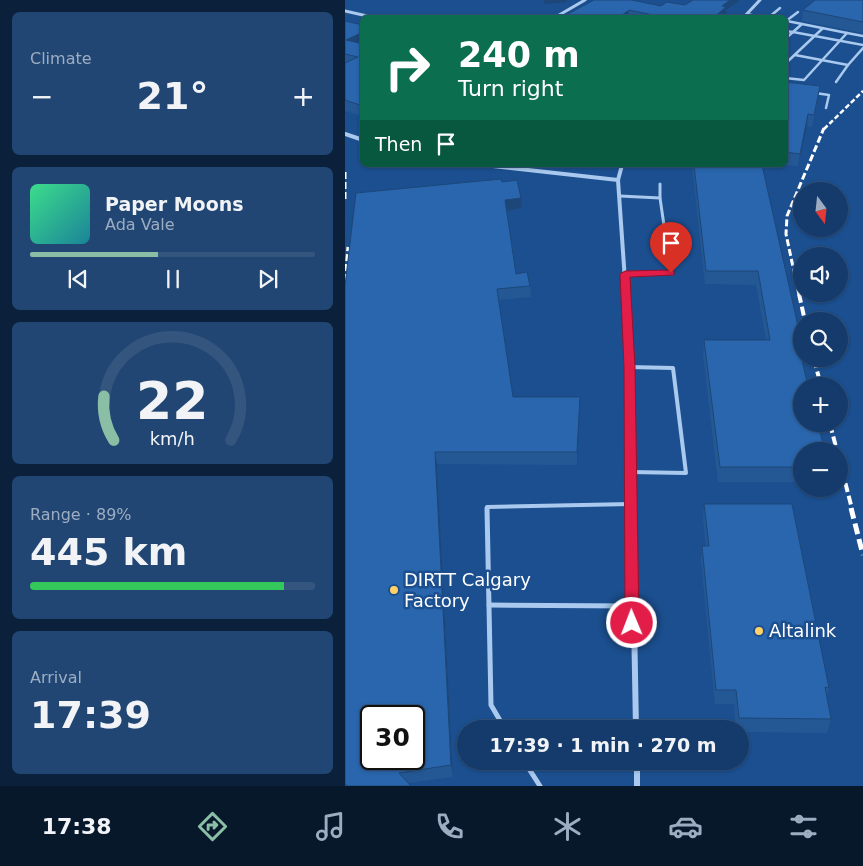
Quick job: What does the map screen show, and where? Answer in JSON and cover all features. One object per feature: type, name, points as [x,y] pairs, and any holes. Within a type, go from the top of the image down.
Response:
[{"type":"street","points":[[559,15],[585,0]]},
{"type":"street","points":[[747,14],[760,0]]},
{"type":"street","points":[[345,11],[362,15]]},
{"type":"street","points":[[345,134],[360,139]]},
{"type":"street","points":[[502,167],[618,180]]},
{"type":"street","points":[[621,167],[618,180],[629,367],[635,720]]},
{"type":"street","points":[[637,770],[637,786]]},
{"type":"lane","points":[[771,15],[780,8]]},
{"type":"lane","points":[[788,20],[798,12]]},
{"type":"lane","points":[[747,14],[752,15]]},
{"type":"lane","points":[[788,21],[863,36]]},
{"type":"lane","points":[[788,36],[801,24]]},
{"type":"lane","points":[[788,61],[823,28]]},
{"type":"lane","points":[[788,31],[863,47],[836,82]]},
{"type":"lane","points":[[788,78],[804,80],[847,33]]},
{"type":"lane","points":[[795,55],[848,65]]},
{"type":"lane","points":[[814,93],[829,96],[826,108]]},
{"type":"lane","points":[[625,274],[671,273],[660,198],[660,184]]},
{"type":"lane","points":[[620,196],[660,198]]},
{"type":"lane","points":[[629,367],[673,368],[686,473],[631,472]]},
{"type":"lane","points":[[500,720],[491,705],[487,507],[631,504]]},
{"type":"lane","points":[[489,605],[632,606]]},
{"type":"lane","points":[[530,770],[541,786]]},
{"type":"building","points":[[594,0],[632,0],[661,6],[667,2],[685,5],[693,0],[730,0],[722,6],[726,7],[717,15],[653,15],[629,10],[622,15],[566,15]]},
{"type":"building","points":[[815,0],[863,0],[863,22],[803,10]]},
{"type":"building","points":[[345,21],[360,24],[360,33],[346,40],[360,43],[360,105],[345,100],[345,63],[358,57],[345,54]]},
{"type":"building","points":[[788,82],[820,86],[814,115],[808,114],[800,154],[788,152]]},
{"type":"building","points":[[694,167],[762,167],[795,312],[793,312],[793,367],[804,367],[806,377],[793,377],[793,432],[820,432],[823,442],[793,442],[793,467],[720,467],[704,340],[770,340],[758,271],[706,271]]},
{"type":"building","points":[[501,179],[502,182],[517,180],[521,198],[505,200],[516,274],[527,272],[530,286],[497,289],[513,397],[580,397],[577,452],[435,452],[451,765],[425,769],[425,705],[360,705],[360,770],[418,770],[399,773],[411,786],[347,786],[345,783],[345,285],[356,193]]},
{"type":"building","name":"Altalink","points":[[704,504],[792,504],[829,688],[825,687],[831,719],[739,718],[736,690],[716,690],[702,546],[709,546]]},
{"type":"railway","points":[[824,129],[863,91]]},
{"type":"railway","points":[[793,267],[786,234],[787,216],[824,128]]},
{"type":"railway","points":[[345,172],[345,201]]},
{"type":"railway","points":[[345,281],[348,247]]},
{"type":"railway","points":[[801,302],[803,312]]},
{"type":"railway","points":[[816,367],[819,377]]},
{"type":"railway","points":[[832,432],[835,442]]},
{"type":"railway","points":[[848,493],[852,509]]},
{"type":"railway","points":[[851,508],[863,555]]},
{"type":"place","name":"DIRTT Calgary Factory","points":[[394,590]]},
{"type":"place","name":"Altalink","points":[[759,631]]},
{"type":"route","points":[[632,623],[629,345],[625,274],[671,273]]}]
